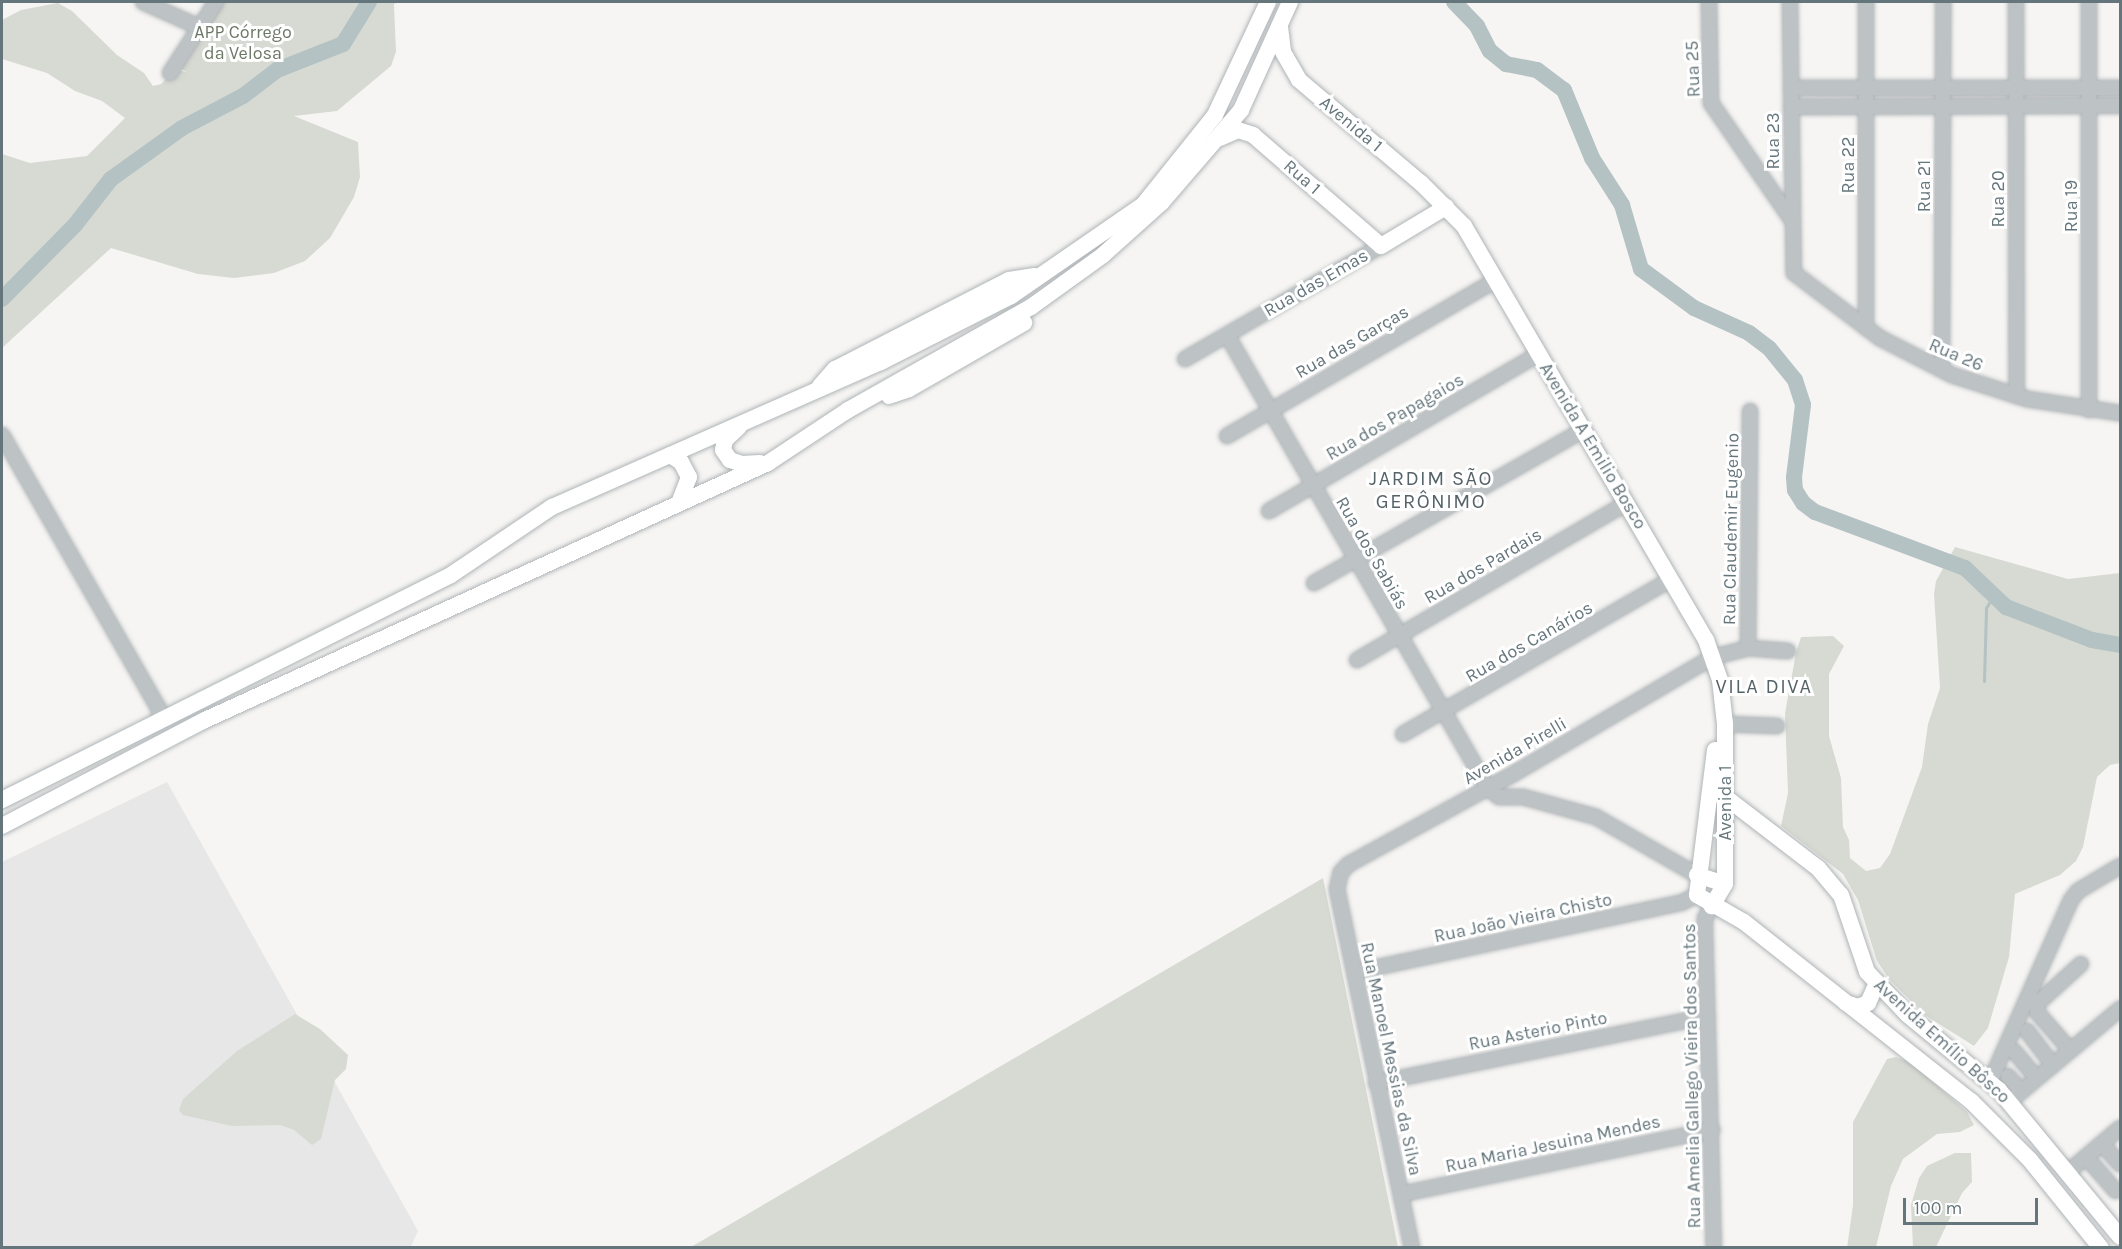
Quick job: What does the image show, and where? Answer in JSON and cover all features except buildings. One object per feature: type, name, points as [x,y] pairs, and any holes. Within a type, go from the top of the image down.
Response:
[{"type":"main road","points":[[2,800],[451,575],[552,507],[815,392],[1011,296],[1143,205],[1215,115],[1268,2]]},
{"type":"main road","points":[[2,826],[205,720],[768,463],[848,410],[1031,307],[1103,255],[1162,202],[1241,111],[1290,2]]},
{"type":"main road","name":"Avenida 1","points":[[1280,27],[1283,52],[1299,80],[1446,207]]},
{"type":"main road","name":"Rua 1","points":[[1216,140],[1238,130],[1253,135],[1381,246]]},
{"type":"main road","name":"Rua das Emas","points":[[1381,246],[1446,207]]},
{"type":"main road","name":"Avenida A Emilio Bosco","points":[[1446,207],[1464,226],[1672,579],[1713,657],[1722,695]]},
{"type":"main road","points":[[741,423],[725,440],[723,450],[730,460],[742,464],[768,463]]},
{"type":"main road","points":[[670,455],[681,462],[689,477],[679,503]]},
{"type":"main road","points":[[1697,895],[1697,875],[1722,695]]},
{"type":"main road","name":"Avenida 1","points":[[1722,695],[1725,724],[1725,884]]},
{"type":"main road","name":"Avenida Emílio Bôsco","points":[[1724,796],[1818,868],[1841,895],[1867,972],[1908,1015],[2016,1101],[2068,1172],[2121,1238]]},
{"type":"main road","points":[[1697,875],[1714,884],[1725,884]]},
{"type":"main road","points":[[1712,906],[1725,884]]},
{"type":"main road","name":"Avenida Emílio Bôsco","points":[[1697,895],[1712,906],[1744,922],[1845,1003],[1917,1055],[2006,1134],[2101,1248]]},
{"type":"main road","points":[[1845,1003],[1858,1006],[1868,1003],[1877,983]]},
{"type":"main road","points":[[2006,1134],[2003,1116],[2016,1101]]},
{"type":"street","points":[[143,2],[197,26]]},
{"type":"street","points":[[170,73],[197,26],[216,2]]},
{"type":"street","name":"Rua 25","points":[[1709,2],[1711,104],[1791,219]]},
{"type":"street","name":"Rua 23","points":[[1790,2],[1792,266],[1799,278]]},
{"type":"street","name":"Rua 22","points":[[1866,2],[1866,328]]},
{"type":"street","name":"Rua 21","points":[[1942,370],[1943,2]]},
{"type":"street","name":"Rua 20","points":[[2016,2],[2017,396]]},
{"type":"street","name":"Rua 19","points":[[2089,2],[2089,410]]},
{"type":"street","points":[[1791,88],[2121,88]]},
{"type":"street","points":[[1791,107],[2121,106]]},
{"type":"street","name":"Rua das Emas","points":[[1185,359],[1381,246]]},
{"type":"street","name":"Rua 26","points":[[1799,278],[1866,328],[1942,370],[2017,396],[2089,410],[2121,413]]},
{"type":"street","name":"Rua das Garças","points":[[1227,436],[1496,280]]},
{"type":"street","name":"Rua dos Sabiás","points":[[1227,335],[1488,788]]},
{"type":"street","name":"Rua dos Papagaios","points":[[1269,512],[1539,354]]},
{"type":"street","name":"Rua Claudemir Eugenio","points":[[1748,648],[1750,411]]},
{"type":"street","points":[[1314,583],[1583,430]]},
{"type":"street","points":[[2,435],[158,707],[161,720]]},
{"type":"street","name":"Rua dos Pardais","points":[[1358,660],[1627,503]]},
{"type":"street","name":"Rua dos Canários","points":[[1403,734],[1672,579]]},
{"type":"street","name":"Avenida Pirelli","points":[[1338,878],[1349,864],[1515,773],[1713,657],[1748,648],[1788,651]]},
{"type":"street","points":[[1725,724],[1778,726]]},
{"type":"street","points":[[1515,773],[1514,790],[1522,797]]},
{"type":"street","points":[[1488,788],[1499,796],[1522,797],[1596,816],[1697,875]]},
{"type":"street","points":[[1990,1082],[2072,900],[2078,891],[2121,866]]},
{"type":"street","name":"Rua Manoel Messias da Silva","points":[[1338,878],[1376,1083],[1412,1248]]},
{"type":"street","name":"Rua João Vieira Chisto","points":[[1355,972],[1683,902],[1697,895]]},
{"type":"street","name":"Rua Amelia Gallego Vieira dos Santos","points":[[1712,906],[1705,918],[1714,1248]]},
{"type":"street","points":[[2070,1050],[2037,1012],[2038,1003],[2081,964]]},
{"type":"street","points":[[2008,1076],[2016,1101],[2037,1078],[2121,1009]]},
{"type":"street","name":"Rua Asterio Pinto","points":[[1376,1083],[1707,1016]]},
{"type":"street","points":[[2027,1031],[2053,1065]]},
{"type":"street","points":[[2014,1051],[2037,1078]]},
{"type":"street","points":[[2068,1172],[2121,1128]]},
{"type":"street","name":"Rua Maria Jesuina Mendes","points":[[1402,1194],[1712,1130]]},
{"type":"street","points":[[2102,1144],[2121,1164]]},
{"type":"street","points":[[2086,1157],[2116,1191]]},
{"type":"street","points":[[2112,1248],[2121,1238]]},
{"type":"shaded area","points":[[167,782],[418,1231],[410,1248],[2,1248],[2,862]]},
{"type":"green space","name":"APP Córrego da Velosa","points":[[220,2],[398,2],[394,4],[396,52],[391,66],[337,111],[294,116],[358,142],[360,177],[354,197],[330,238],[305,261],[274,273],[234,278],[198,274],[111,248],[2,348],[2,154],[30,163],[87,156],[125,118],[102,101],[75,91],[47,73],[2,59],[2,20],[21,10],[58,3],[72,11],[117,55],[144,73],[153,86],[161,84],[175,70],[187,72],[173,65]]},
{"type":"green space","points":[[1955,547],[2068,579],[2120,573],[2120,763],[2110,765],[2097,777],[2083,847],[2076,861],[2060,875],[2015,894],[2009,957],[1988,1028],[1974,1046],[1925,1015],[1890,980],[1877,961],[1858,900],[1843,874],[1781,826],[1788,793],[1785,713],[1796,653],[1801,637],[1833,636],[1844,646],[1829,674],[1829,736],[1841,778],[1843,827],[1849,840],[1850,858],[1866,871],[1880,868],[1890,854],[1922,767],[1928,724],[1940,688],[1934,594],[1936,581]]},
{"type":"green space","points":[[1323,878],[1398,1247],[691,1247]]},
{"type":"green space","points":[[295,1014],[320,1029],[348,1055],[346,1069],[335,1080],[321,1139],[312,1145],[294,1130],[280,1125],[232,1126],[183,1115],[179,1110],[183,1099],[237,1051]]},
{"type":"green space","points":[[1896,1057],[1910,1062],[1967,1112],[1974,1125],[1960,1132],[1937,1134],[1903,1159],[1891,1186],[1876,1247],[1847,1248],[1853,1205],[1853,1122],[1887,1059]]},
{"type":"green space","points":[[1955,1153],[1971,1153],[1972,1182],[1962,1193],[1936,1247],[1913,1247],[1911,1205],[1919,1178],[1927,1166]]},
{"type":"waterway","points":[[2,299],[75,225],[111,179],[182,128],[243,96],[277,70],[343,44],[369,2]]},
{"type":"waterway","points":[[1454,2],[1477,26],[1490,51],[1506,64],[1537,70],[1564,90],[1592,158],[1622,205],[1641,269],[1694,308],[1749,333],[1769,348],[1795,380],[1803,405],[1794,477],[1795,490],[1803,503],[1815,512],[1965,568],[2006,607],[2092,640],[2120,645]]},
{"type":"waterway","points":[[1984,681],[1986,608],[1993,596]]},
{"type":"district","name":"JARDIM SÃO GERÔNIMO","points":[[1431,490]]},
{"type":"district","name":"VILA DIVA","points":[[1764,686]]}]
